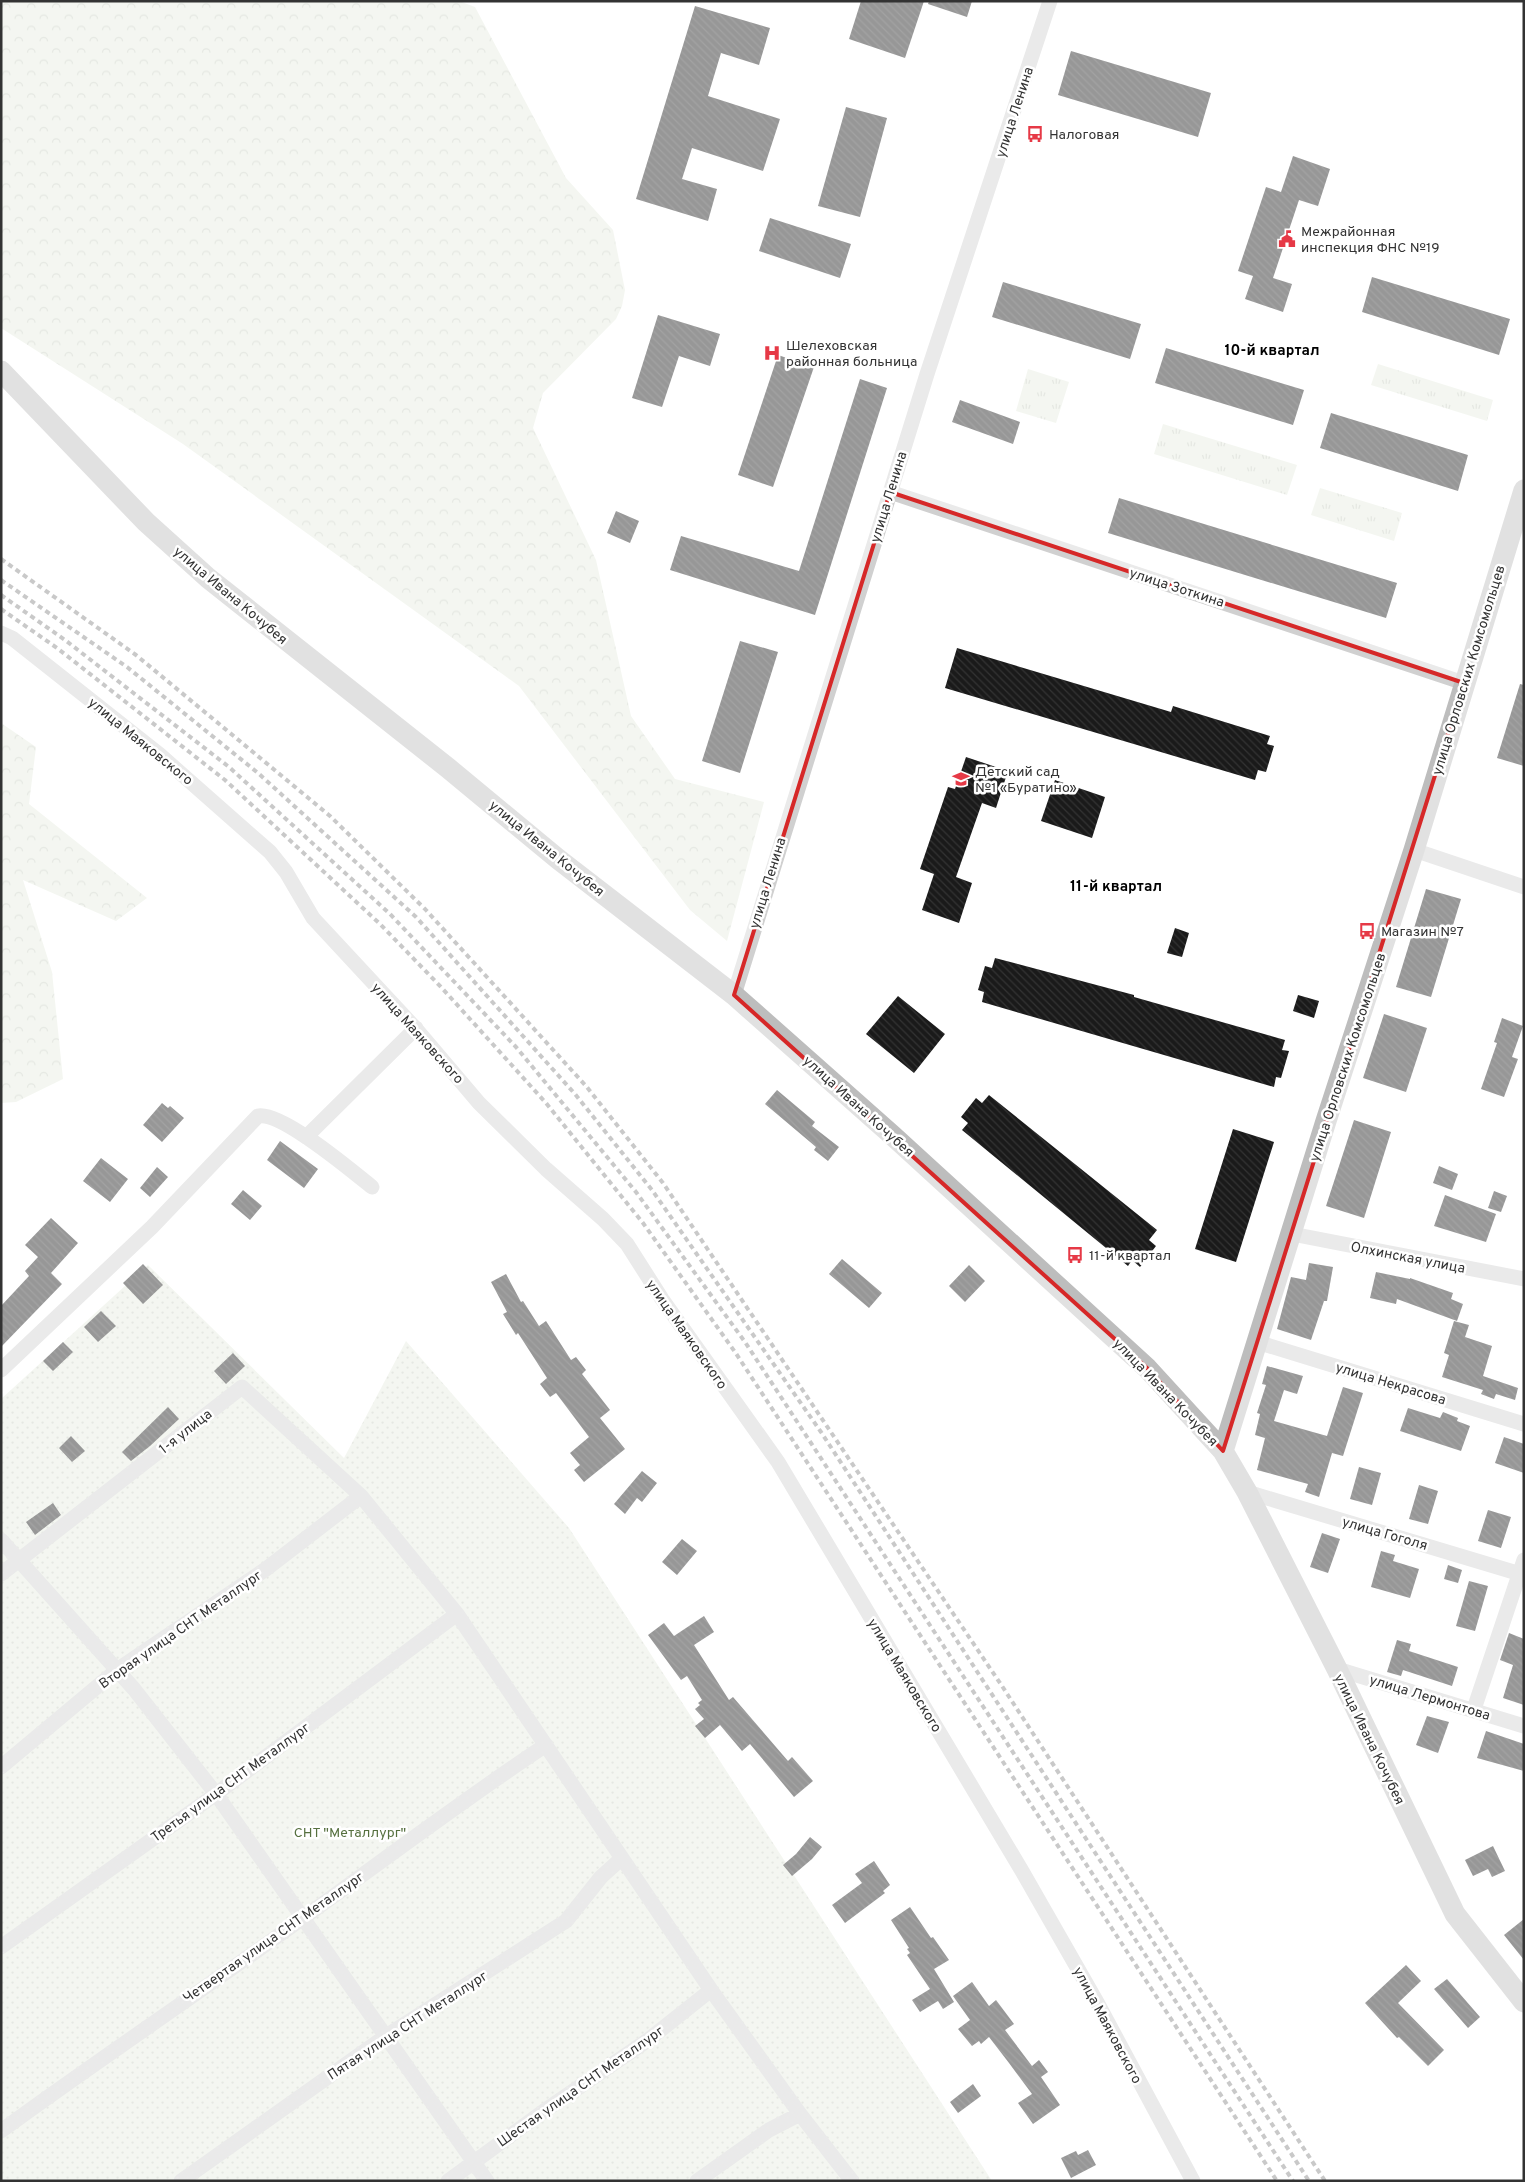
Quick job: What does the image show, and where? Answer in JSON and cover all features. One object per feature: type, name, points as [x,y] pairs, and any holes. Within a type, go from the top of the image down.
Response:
[{"type":"street","name":"улица Ленина","points":[[734,995],[890,492],[1050,1]]},
{"type":"street","name":"улица Ивана Кочубея","points":[[1,371],[146,522],[208,578],[448,768],[558,858],[734,995],[892,1135],[1147,1368],[1223,1451],[1247,1492],[1337,1669],[1455,1914],[1524,2002]]},
{"type":"street","name":"улица Зоткина","points":[[890,492],[1464,683]]},
{"type":"street","name":"улица Орловских Комсомольцев","points":[[1223,1451],[1522,503]]},
{"type":"street","name":"улица Маяковского","points":[[1,633],[12,638],[160,755],[270,852],[286,872],[313,918],[416,1028],[486,1110],[546,1170],[603,1219],[627,1244],[662,1300],[778,1462],[1022,1870],[1098,2004],[1193,2181]]},
{"type":"street","points":[[1414,850],[1524,887]]},
{"type":"street","points":[[306,1136],[416,1028]]},
{"type":"street","points":[[1,1370],[152,1227],[258,1116],[268,1116],[306,1136],[372,1187]]},
{"type":"street","name":"Олхинская улица","points":[[1292,1234],[1524,1279]]},
{"type":"street","name":"улица Некрасова","points":[[1257,1342],[1524,1424]]},
{"type":"street","name":"1-я улица","points":[[1,1574],[242,1387],[362,1496]]},
{"type":"street","name":"улица Гоголя","points":[[1247,1492],[1522,1569]]},
{"type":"street","points":[[362,1496],[457,1614],[710,1990],[800,2114],[852,2181]]},
{"type":"street","name":"Вторая улица СНТ Металлург","points":[[1,1767],[117,1670],[266,1569],[362,1496]]},
{"type":"street","points":[[1,1540],[117,1670],[216,1794],[487,2181]]},
{"type":"street","points":[[1474,1709],[1522,1569]]},
{"type":"street","name":"Третья улица СНТ Металлург","points":[[1,1947],[216,1794],[457,1614]]},
{"type":"street","name":"улица Лермонтова","points":[[1337,1669],[1474,1709],[1524,1726]]},
{"type":"street","name":"Четвертая улица СНТ Металлург","points":[[1,2131],[87,2068],[303,1918],[467,1797],[546,1745]]},
{"type":"street","name":"Пятая улица СНТ Металлург","points":[[181,2181],[386,2036],[566,1921],[601,1877],[622,1858]]},
{"type":"street","name":"Шестая улица СНТ Металлург","points":[[448,2181],[473,2161],[648,2040],[710,1990]]},
{"type":"street","points":[[697,2181],[769,2130],[800,2114]]},
{"type":"highlighted area","points":[[890,492],[1464,683],[1223,1451],[1147,1368],[734,995]]},
{"type":"green space","points":[[1,1],[459,1],[475,7],[566,178],[613,230],[625,290],[622,306],[616,319],[543,393],[533,428],[596,560],[631,716],[675,779],[764,802],[727,941],[690,910],[519,686],[183,444],[1,328]]},
{"type":"green space","points":[[1378,364],[1493,400],[1487,421],[1371,385]]},
{"type":"green space","points":[[1028,369],[1069,382],[1056,423],[1016,411]]},
{"type":"green space","points":[[1163,424],[1297,465],[1287,495],[1154,454]]},
{"type":"green space","points":[[1320,488],[1402,513],[1394,541],[1311,515]]},
{"type":"green space","points":[[1,723],[36,747],[29,804],[147,898],[116,921],[23,880],[52,972],[63,1079],[16,1102],[1,1103]]},
{"type":"green space","name":"СНТ \"Металлург\"","points":[[148,1265],[344,1458],[406,1341],[569,1528],[992,2181],[1,2181],[1,1399]]},
{"type":"building","points":[[861,1],[924,1],[905,58],[849,39]]},
{"type":"building","points":[[929,1],[972,1],[967,17],[928,4]]},
{"type":"building","points":[[695,6],[770,28],[759,65],[721,53],[708,96],[780,119],[763,171],[692,148],[682,179],[717,189],[708,221],[636,199]]},
{"type":"building","points":[[1071,51],[1211,93],[1198,137],[1058,95]]},
{"type":"building","points":[[846,107],[887,118],[860,217],[818,206]]},
{"type":"building","points":[[1293,156],[1330,169],[1318,206],[1299,200],[1273,278],[1292,284],[1283,312],[1245,299],[1253,276],[1238,271],[1266,187],[1281,192]]},
{"type":"building","points":[[770,218],[851,244],[840,278],[759,251]]},
{"type":"building","points":[[1372,277],[1510,319],[1499,355],[1362,312]]},
{"type":"building","points":[[1003,282],[1141,324],[1130,359],[992,317]]},
{"type":"building","points":[[658,315],[720,334],[710,366],[679,356],[662,407],[632,398]]},
{"type":"building","points":[[1166,348],[1304,390],[1293,425],[1155,383]]},
{"type":"building","points":[[778,355],[814,367],[773,487],[738,475]]},
{"type":"building","points":[[860,379],[887,388],[815,615],[670,570],[681,536],[799,571]]},
{"type":"building","points":[[960,400],[1020,422],[1013,444],[952,422]]},
{"type":"building","points":[[1331,413],[1468,455],[1458,491],[1320,448]]},
{"type":"building","points":[[1119,498],[1397,583],[1386,618],[1108,533]]},
{"type":"building","points":[[616,511],[639,521],[630,543],[607,533]]},
{"type":"building","points":[[740,641],[778,652],[740,773],[702,761]]},
{"type":"building","points":[[957,648],[1171,712],[1173,706],[1270,736],[1267,744],[1274,746],[1266,772],[1258,770],[1255,780],[945,688]]},
{"type":"building","points":[[1520,684],[1524,685],[1524,766],[1497,758]]},
{"type":"building","points":[[966,757],[1008,771],[996,808],[982,803],[956,877],[972,883],[959,923],[922,910],[934,874],[920,869],[948,787],[955,789]]},
{"type":"building","points":[[1055,780],[1105,797],[1092,838],[1041,821]]},
{"type":"building","points":[[1426,889],[1461,899],[1431,997],[1396,987]]},
{"type":"building","points":[[1175,928],[1189,933],[1182,957],[1167,953]]},
{"type":"building","points":[[995,958],[1134,995],[1134,997],[1285,1040],[1282,1050],[1289,1051],[1281,1078],[1276,1077],[1274,1087],[982,1002],[984,992],[978,990],[985,966],[992,968]]},
{"type":"building","points":[[1298,995],[1319,1001],[1314,1018],[1293,1011]]},
{"type":"building","points":[[898,996],[945,1034],[914,1073],[866,1034]]},
{"type":"building","points":[[1384,1014],[1427,1028],[1406,1092],[1363,1078]]},
{"type":"building","points":[[1502,1018],[1523,1026],[1512,1057],[1518,1059],[1504,1097],[1481,1089],[1497,1043],[1494,1042]]},
{"type":"building","points":[[777,1090],[815,1122],[812,1126],[839,1147],[828,1161],[814,1150],[816,1147],[765,1104]]},
{"type":"building","points":[[989,1095],[1157,1230],[1149,1240],[1156,1246],[1140,1267],[1132,1260],[1128,1266],[962,1130],[968,1123],[961,1117],[976,1098],[982,1103]]},
{"type":"building","points":[[162,1103],[168,1108],[170,1106],[184,1118],[162,1142],[143,1125]]},
{"type":"building","points":[[1354,1120],[1391,1132],[1364,1218],[1326,1206]]},
{"type":"building","points":[[1233,1129],[1274,1142],[1236,1262],[1195,1249]]},
{"type":"building","points":[[280,1141],[318,1169],[304,1188],[267,1160]]},
{"type":"building","points":[[101,1158],[128,1179],[110,1202],[83,1181]]},
{"type":"building","points":[[1439,1166],[1458,1174],[1452,1190],[1433,1183]]},
{"type":"building","points":[[157,1167],[168,1177],[150,1197],[140,1188]]},
{"type":"building","points":[[243,1190],[262,1206],[250,1220],[231,1204]]},
{"type":"building","points":[[1494,1191],[1507,1196],[1501,1212],[1488,1208]]},
{"type":"building","points":[[1445,1195],[1496,1214],[1486,1242],[1434,1226]]},
{"type":"building","points":[[51,1218],[78,1243],[51,1273],[62,1284],[1,1347],[1,1306],[29,1276],[25,1271],[38,1257],[25,1245]]},
{"type":"building","points":[[842,1259],[882,1293],[869,1308],[829,1274]]},
{"type":"building","points":[[1309,1263],[1333,1267],[1327,1301],[1324,1301],[1311,1340],[1277,1329],[1291,1277],[1306,1280]]},
{"type":"building","points":[[143,1264],[163,1285],[143,1304],[123,1283]]},
{"type":"building","points":[[969,1265],[985,1281],[965,1302],[949,1286]]},
{"type":"building","points":[[1376,1272],[1410,1278],[1453,1293],[1451,1299],[1463,1304],[1457,1321],[1397,1299],[1396,1304],[1370,1298]]},
{"type":"building","points":[[506,1274],[521,1302],[523,1301],[539,1326],[546,1321],[571,1360],[576,1357],[586,1370],[582,1374],[610,1410],[600,1418],[625,1449],[584,1482],[574,1470],[580,1465],[570,1453],[589,1437],[556,1393],[550,1397],[540,1384],[547,1378],[518,1333],[516,1335],[503,1314],[507,1312],[491,1282]]},
{"type":"building","points":[[101,1311],[116,1326],[98,1342],[84,1327]]},
{"type":"building","points":[[1454,1321],[1469,1325],[1465,1337],[1492,1346],[1483,1376],[1518,1388],[1515,1400],[1496,1394],[1494,1399],[1481,1394],[1483,1390],[1442,1377],[1449,1355],[1444,1353]]},
{"type":"building","points":[[63,1342],[73,1352],[53,1371],[43,1361]]},
{"type":"building","points":[[233,1353],[245,1366],[226,1384],[214,1371]]},
{"type":"building","points":[[1267,1366],[1303,1376],[1297,1394],[1284,1390],[1274,1421],[1327,1436],[1343,1387],[1363,1393],[1343,1456],[1332,1453],[1319,1497],[1305,1492],[1308,1484],[1257,1470],[1265,1438],[1255,1435],[1260,1414],[1257,1413],[1266,1385],[1262,1384]]},
{"type":"building","points":[[168,1407],[179,1419],[131,1461],[122,1452]]},
{"type":"building","points":[[1408,1408],[1440,1418],[1443,1412],[1458,1418],[1457,1421],[1470,1426],[1461,1451],[1400,1431]]},
{"type":"building","points":[[71,1436],[85,1451],[72,1462],[59,1448]]},
{"type":"building","points":[[1504,1437],[1524,1444],[1524,1473],[1495,1463]]},
{"type":"building","points":[[1359,1467],[1381,1473],[1372,1505],[1350,1499]]},
{"type":"building","points":[[642,1471],[657,1483],[642,1502],[637,1498],[625,1514],[614,1504]]},
{"type":"building","points":[[1419,1485],[1438,1491],[1428,1524],[1409,1519]]},
{"type":"building","points":[[53,1503],[61,1515],[35,1535],[26,1522]]},
{"type":"building","points":[[1488,1510],[1511,1517],[1501,1548],[1478,1541]]},
{"type":"building","points":[[1322,1533],[1340,1539],[1328,1573],[1310,1567]]},
{"type":"building","points":[[682,1539],[697,1551],[677,1575],[662,1562]]},
{"type":"building","points":[[1381,1551],[1395,1555],[1393,1561],[1419,1569],[1410,1598],[1371,1587]]},
{"type":"building","points":[[1448,1565],[1462,1570],[1458,1583],[1444,1579]]},
{"type":"building","points":[[1469,1581],[1488,1586],[1475,1631],[1456,1626]]},
{"type":"building","points":[[704,1616],[714,1632],[694,1645],[729,1700],[733,1697],[788,1761],[792,1757],[813,1781],[794,1797],[750,1744],[742,1751],[720,1725],[705,1738],[695,1726],[704,1719],[695,1709],[702,1700],[687,1676],[681,1680],[648,1635],[664,1623],[674,1636]]},
{"type":"building","points":[[1509,1633],[1524,1639],[1524,1705],[1503,1698],[1513,1665],[1500,1660]]},
{"type":"building","points":[[1397,1640],[1411,1644],[1409,1651],[1458,1667],[1452,1686],[1403,1670],[1401,1676],[1387,1672]]},
{"type":"building","points":[[1427,1716],[1449,1722],[1438,1753],[1416,1745]]},
{"type":"building","points":[[1486,1731],[1524,1744],[1524,1771],[1477,1758]]},
{"type":"building","points":[[810,1837],[822,1847],[812,1859],[792,1876],[783,1865],[796,1854]]},
{"type":"building","points":[[1493,1846],[1505,1871],[1492,1877],[1488,1869],[1473,1876],[1465,1860]]},
{"type":"building","points":[[874,1861],[890,1885],[883,1891],[885,1893],[845,1923],[832,1905],[862,1883],[855,1874]]},
{"type":"building","points":[[910,1907],[949,1960],[934,1969],[954,2002],[943,2009],[938,2001],[920,2012],[912,2000],[930,1989],[907,1955],[910,1953],[907,1949],[909,1948],[891,1920]]},
{"type":"building","points":[[1524,1919],[1524,1960],[1504,1935]]},
{"type":"building","points":[[1406,1965],[1421,1981],[1398,2003],[1444,2050],[1428,2066],[1399,2037],[1397,2038],[1365,2003]]},
{"type":"building","points":[[1447,1979],[1480,2017],[1468,2028],[1434,1989]]},
{"type":"building","points":[[972,1982],[989,2006],[996,2000],[1014,2024],[1005,2030],[1032,2066],[1039,2060],[1048,2072],[1041,2077],[1060,2105],[1033,2124],[1018,2103],[1032,2094],[989,2037],[981,2044],[979,2041],[972,2046],[958,2029],[970,2020],[953,1996]]},
{"type":"building","points":[[973,2084],[981,2096],[958,2113],[950,2102]]},
{"type":"building","points":[[1088,2150],[1096,2165],[1071,2178],[1061,2158],[1076,2151],[1078,2155]]},
{"type":"railway","points":[[1,559],[136,655],[330,816],[425,909],[586,1086],[663,1183],[1002,1686],[1325,2181]]},
{"type":"railway","points":[[1,580],[127,667],[258,773],[416,917],[575,1094],[652,1190],[821,1432],[1309,2181]]},
{"type":"railway","points":[[1,595],[65,640],[229,767],[390,914],[516,1047],[636,1192],[745,1342],[1293,2181]]},
{"type":"railway","points":[[1,609],[57,648],[225,780],[380,924],[441,987],[546,1103],[643,1223],[735,1352],[1277,2181]]},
{"type":"place","name":"Налоговая","points":[[1035,134]]},
{"type":"place","name":"Межрайонная инспекция ФНС №19","points":[[1287,239]]},
{"type":"place","name":"Шелеховская районная больница","points":[[772,353]]},
{"type":"place","name":"Детский сад №1 «Буратино»","points":[[961,779]]},
{"type":"place","name":"Магазин №7","points":[[1367,931]]},
{"type":"place","name":"11-й квартал","points":[[1075,1255]]},
{"type":"district","name":"10-й квартал","points":[[1272,350]]},
{"type":"district","name":"11-й квартал","points":[[1116,886]]}]
